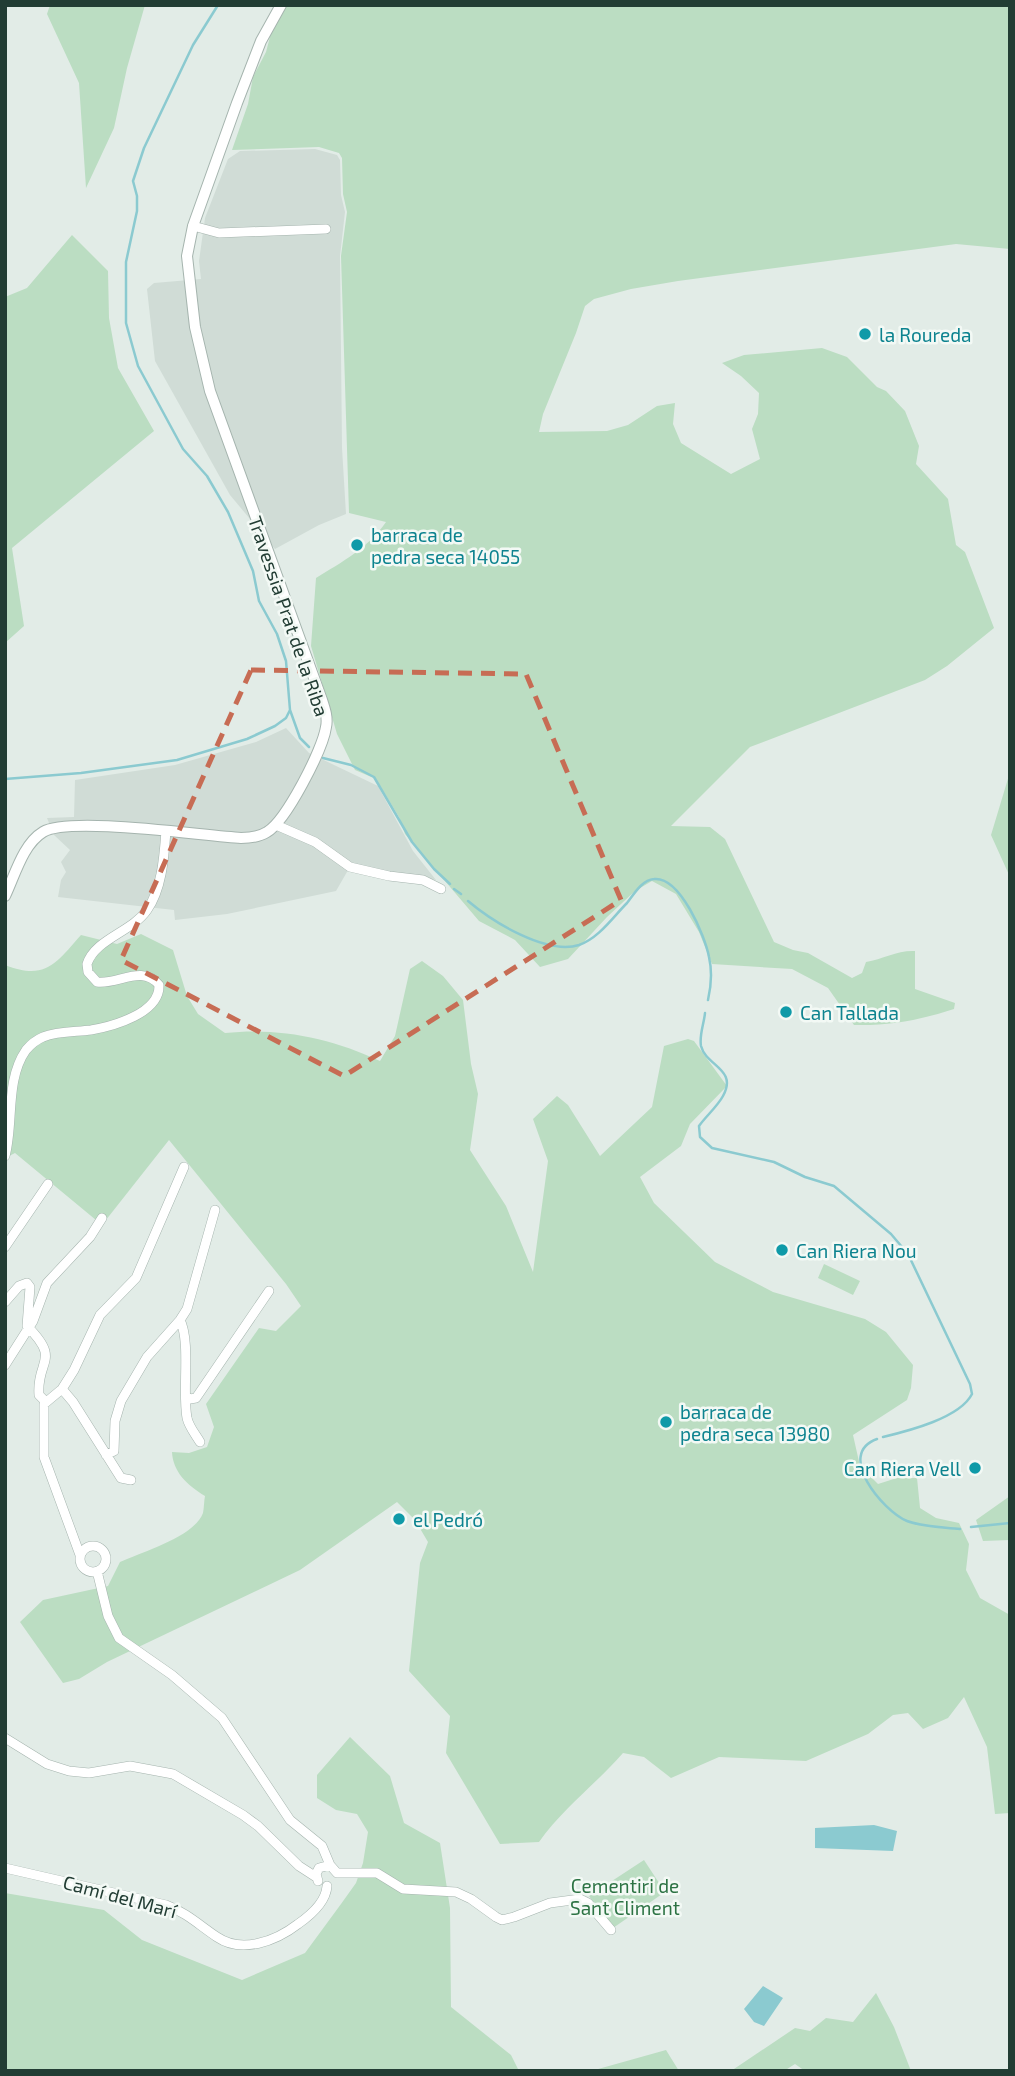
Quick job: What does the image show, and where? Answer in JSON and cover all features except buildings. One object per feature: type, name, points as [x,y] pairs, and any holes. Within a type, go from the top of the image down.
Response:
[{"type":"street","name":"Travessia Prat de la Riba","points":[[276,825],[317,754],[327,721],[322,700],[204,371],[195,327],[188,248],[193,226],[261,41],[281,5]]},
{"type":"street","points":[[193,226],[219,233],[326,229]]},
{"type":"street","points":[[5,895],[28,847],[47,830],[75,826],[247,838],[262,835],[276,825],[315,842],[351,867],[389,876],[423,880],[441,889]]},
{"type":"street","points":[[5,1156],[16,1074],[26,1051],[34,1042],[53,1034],[93,1030],[120,1021],[143,1011],[159,993],[157,982],[146,976],[97,982],[88,972],[87,964],[96,950],[146,911],[155,894],[163,865],[166,831]]},
{"type":"street","points":[[45,1401],[62,1389],[100,1315],[130,1286],[141,1270],[184,1167]]},
{"type":"street","points":[[5,1247],[48,1184]]},
{"type":"street","points":[[106,1455],[114,1451],[115,1421],[121,1401],[151,1352],[180,1320],[191,1300],[215,1210]]},
{"type":"street","points":[[5,1365],[27,1326],[33,1321],[47,1283],[90,1237],[102,1218]]},
{"type":"street","points":[[5,1302],[19,1286],[27,1283],[30,1287],[27,1326],[42,1341],[46,1350],[46,1361],[38,1389],[39,1395],[45,1401],[43,1442],[46,1463],[82,1567],[90,1572],[97,1571],[106,1560],[101,1549],[89,1546],[80,1555]]},
{"type":"street","points":[[186,1397],[196,1398],[269,1291]]},
{"type":"street","points":[[180,1320],[185,1332],[188,1422],[200,1443]]},
{"type":"street","points":[[62,1389],[121,1478],[131,1480]]},
{"type":"street","points":[[97,1571],[108,1616],[120,1638],[172,1675],[222,1718],[290,1820],[322,1846],[330,1865],[337,1873],[377,1873],[403,1889],[456,1892],[502,1920],[550,1903],[580,1899],[588,1903],[611,1930]]},
{"type":"street","points":[[5,1738],[47,1764],[69,1771],[89,1773],[130,1766],[173,1774],[258,1826],[299,1866],[316,1877],[319,1883],[327,1886],[335,1882],[337,1873]]},
{"type":"street","points":[[316,1877],[318,1868],[330,1865]]},
{"type":"street","name":"Camí del Marí","points":[[5,1868],[166,1905],[182,1911],[223,1941],[241,1945],[263,1942],[294,1927],[319,1905],[327,1886]]},
{"type":"highlighted area","points":[[251,670],[526,674],[621,900],[344,1076],[121,960]]},
{"type":"shaded area","points":[[315,149],[337,155],[340,160],[341,195],[345,212],[340,256],[342,448],[346,514],[275,549],[230,495],[155,361],[147,289],[154,283],[201,279],[199,261],[205,218],[228,159],[240,151]]},
{"type":"shaded area","points":[[286,728],[309,753],[378,786],[413,851],[436,880],[351,865],[336,891],[227,914],[175,920],[174,910],[58,897],[61,880],[66,872],[61,862],[70,850],[54,835],[47,818],[74,817],[75,780],[175,765],[256,742]]},
{"type":"green space","points":[[50,5],[145,5],[114,128],[86,188],[79,83],[47,14]]},
{"type":"green space","points":[[281,5],[1010,5],[1010,249],[956,244],[678,281],[594,299],[585,306],[543,414],[539,432],[607,431],[628,425],[657,406],[675,403],[673,424],[681,443],[731,474],[760,459],[752,429],[758,414],[759,393],[722,363],[744,355],[822,348],[847,357],[905,411],[919,446],[916,464],[948,499],[956,545],[965,552],[994,628],[925,680],[750,747],[671,826],[710,827],[725,839],[774,942],[808,953],[852,978],[862,973],[866,962],[915,951],[915,989],[955,1003],[954,1009],[904,1022],[854,1025],[828,988],[792,969],[712,964],[699,932],[676,894],[652,881],[635,891],[607,917],[568,959],[540,967],[515,940],[479,921],[405,834],[399,817],[376,779],[355,770],[337,734],[311,646],[316,578],[363,547],[386,522],[349,513],[341,256],[347,212],[343,194],[342,158],[339,153],[319,147],[232,150],[248,104],[253,77],[266,52]]},
{"type":"green space","points":[[72,235],[108,271],[109,318],[118,368],[154,431],[12,548],[24,626],[5,643],[5,297],[27,288]]},
{"type":"green space","points":[[1010,772],[1010,877],[991,835]]},
{"type":"green space","points":[[141,934],[173,950],[187,996],[198,1014],[225,1033],[265,1032],[304,1036],[343,1046],[380,1061],[395,1036],[410,969],[422,961],[443,976],[463,1000],[471,1064],[478,1094],[470,1150],[506,1206],[533,1272],[548,1161],[533,1119],[557,1096],[568,1105],[600,1156],[652,1107],[664,1046],[688,1039],[694,1041],[727,1086],[690,1124],[681,1146],[640,1177],[654,1203],[715,1262],[773,1292],[865,1319],[886,1332],[913,1365],[907,1400],[853,1435],[860,1466],[878,1484],[897,1478],[917,1478],[920,1508],[936,1518],[959,1523],[969,1544],[966,1570],[980,1598],[1010,1615],[1010,1813],[995,1814],[987,1747],[964,1697],[948,1718],[923,1729],[908,1713],[893,1715],[868,1734],[806,1761],[719,1757],[671,1778],[644,1757],[623,1753],[558,1818],[539,1842],[500,1844],[446,1753],[450,1716],[409,1671],[420,1563],[428,1542],[415,1520],[397,1502],[300,1570],[107,1662],[79,1679],[63,1683],[20,1622],[43,1600],[108,1586],[120,1562],[179,1536],[198,1522],[203,1513],[205,1496],[182,1477],[175,1466],[172,1452],[189,1453],[207,1447],[214,1427],[206,1404],[259,1328],[276,1331],[301,1306],[169,1140],[102,1225],[15,1153],[5,1158],[5,965],[31,971],[40,970],[57,961],[81,935],[117,944]]},
{"type":"green space","points":[[824,1264],[860,1281],[853,1295],[818,1278]]},
{"type":"green space","points":[[1010,1496],[1010,1540],[983,1541],[976,1520]]},
{"type":"green space","points":[[350,1737],[390,1776],[404,1823],[440,1843],[450,1908],[451,2007],[511,2055],[519,2071],[5,2071],[5,1893],[104,1910],[142,1940],[242,1980],[305,1953],[356,1883],[363,1863],[368,1832],[357,1814],[336,1810],[317,1798],[317,1775]]},
{"type":"green space","name":"Cementiri de Sant Climent","points":[[644,1860],[665,1892],[613,1928],[589,1896]]},
{"type":"green space","points":[[876,1993],[894,2027],[911,2071],[805,2071],[795,2064],[784,2071],[731,2071],[795,2028],[810,2031],[826,2018],[853,2022]]},
{"type":"green space","points":[[666,2050],[679,2071],[591,2071]]},
{"type":"water","points":[[874,1825],[897,1831],[893,1851],[815,1848],[815,1828]]},
{"type":"water","points":[[763,1986],[783,1998],[764,2026],[754,2022],[744,2009]]},
{"type":"waterway","points":[[5,779],[81,773],[177,760],[247,739],[275,726],[286,718],[290,710],[286,661],[277,634],[259,601],[253,571],[228,512],[207,476],[183,449],[138,366],[126,323],[126,262],[137,211],[133,181],[144,148],[193,45],[218,5]]},
{"type":"waterway","points":[[290,710],[300,738],[309,747]]},
{"type":"waterway","points":[[323,758],[351,765],[374,777],[412,842],[450,884]]},
{"type":"waterway","points":[[468,901],[520,935],[566,947],[586,942],[599,932],[646,882],[654,879],[664,881],[682,897],[697,922],[711,967],[708,1000]]},
{"type":"waterway","points":[[454,889],[461,894]]},
{"type":"waterway","points":[[705,1013],[701,1046],[704,1053],[724,1074],[727,1087],[721,1100],[699,1126],[700,1137],[712,1148],[774,1162],[805,1177],[834,1186],[891,1234],[908,1254],[970,1384],[972,1394],[957,1410],[932,1422],[883,1437]]},
{"type":"waterway","points":[[877,1439],[865,1446],[861,1457],[862,1469],[867,1482],[886,1506],[913,1523],[960,1529]]},
{"type":"waterway","points":[[971,1527],[1010,1523]]},
{"type":"place","name":"la Roureda","points":[[865,334]]},
{"type":"place","name":"barraca de pedra seca 14055","points":[[357,545]]},
{"type":"place","name":"Can Tallada","points":[[786,1012]]},
{"type":"place","name":"Can Riera Nou","points":[[782,1250]]},
{"type":"place","name":"barraca de pedra seca 13980","points":[[666,1422]]},
{"type":"place","name":"Can Riera Vell","points":[[975,1468]]},
{"type":"place","name":"el Pedró","points":[[399,1519]]}]
